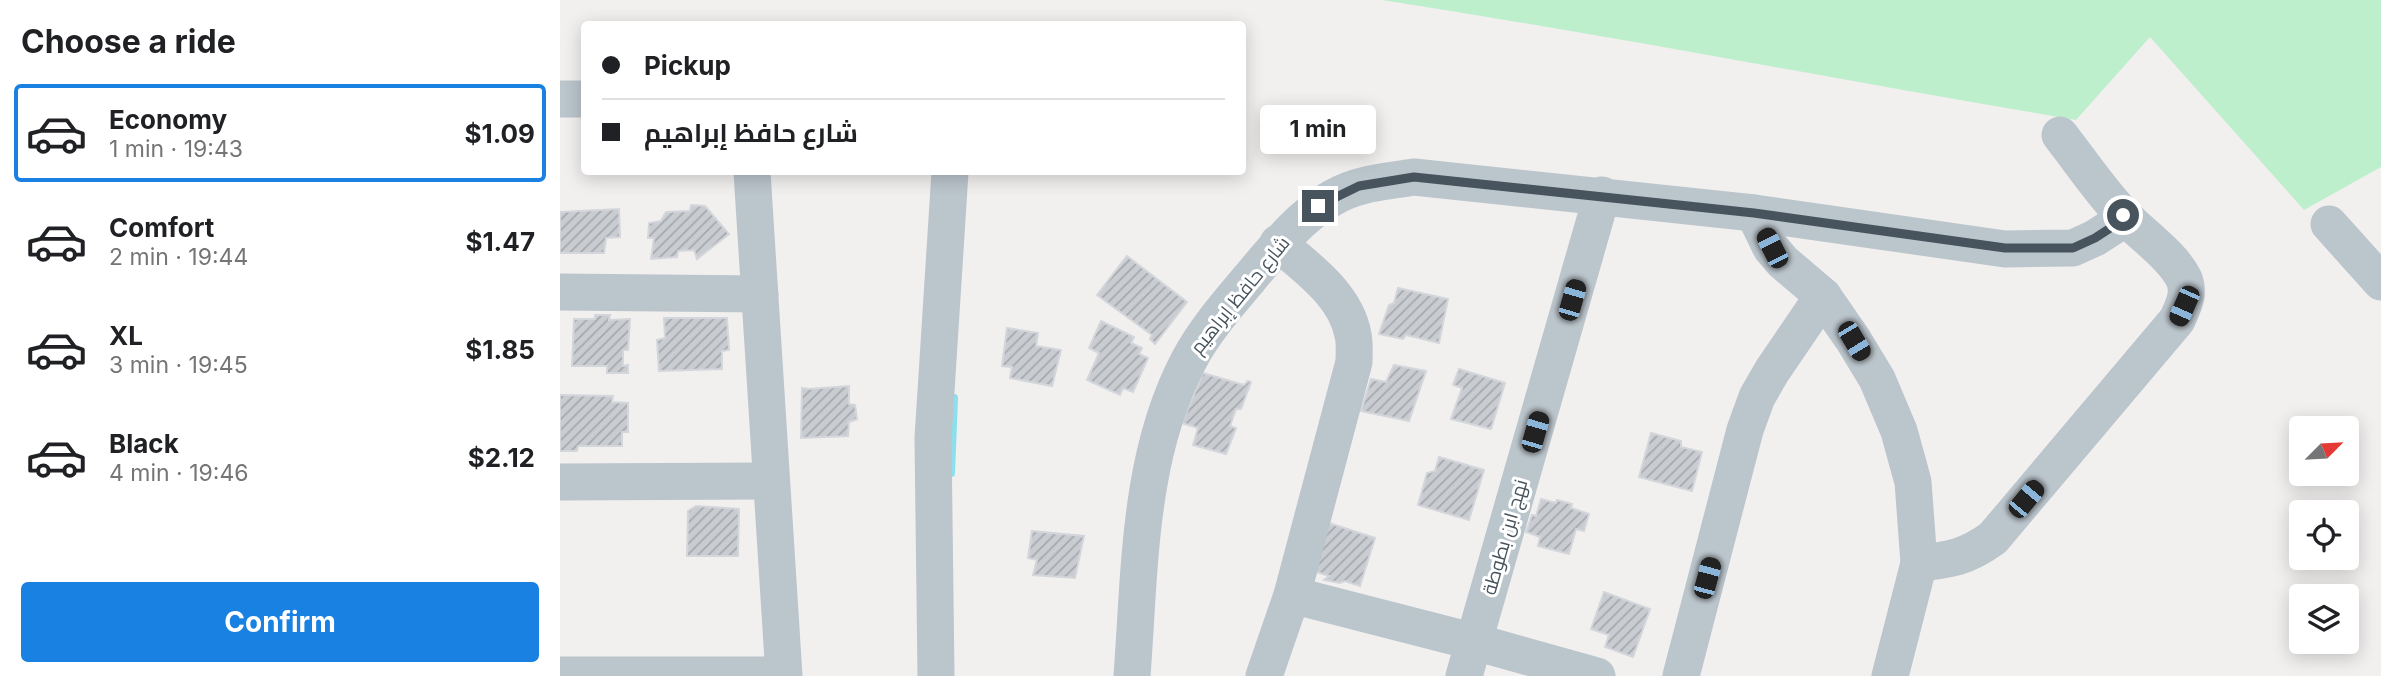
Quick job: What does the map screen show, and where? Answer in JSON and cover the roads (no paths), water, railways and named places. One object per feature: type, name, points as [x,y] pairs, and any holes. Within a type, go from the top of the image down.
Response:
[{"type":"street","points":[[560,99],[581,99]]},
{"type":"street","points":[[1919,563],[1964,556],[1993,538],[2177,320],[2184,306],[2187,290],[2176,266],[2123,215],[2060,135]]},
{"type":"street","points":[[560,676],[783,675],[752,175]]},
{"type":"street","points":[[936,676],[933,438],[950,175]]},
{"type":"street","name":"شارع حافظ إبراهيم","points":[[1132,676],[1151,470],[1160,430],[1174,390],[1190,357],[1224,309],[1278,243],[1318,206],[1359,186],[1414,177],[1602,195],[2005,248],[2073,248],[2115,225],[2123,215]]},
{"type":"street","name":"نهج ابن بطوطة","points":[[1464,676],[1602,195]]},
{"type":"street","points":[[1754,213],[1772,248],[1783,262],[1823,296],[1877,379],[1899,431],[1913,482],[1919,563],[1890,676]]},
{"type":"street","points":[[2329,224],[2381,282]]},
{"type":"street","points":[[1264,676],[1292,595],[1354,362],[1353,335],[1347,313],[1320,279],[1278,243]]},
{"type":"street","points":[[560,292],[760,295]]},
{"type":"street","points":[[1681,676],[1745,430],[1757,397],[1823,296]]},
{"type":"street","points":[[560,482],[771,481]]},
{"type":"street","points":[[1292,595],[1597,676]]},
{"type":"waterway","points":[[951,473],[954,398]]}]
